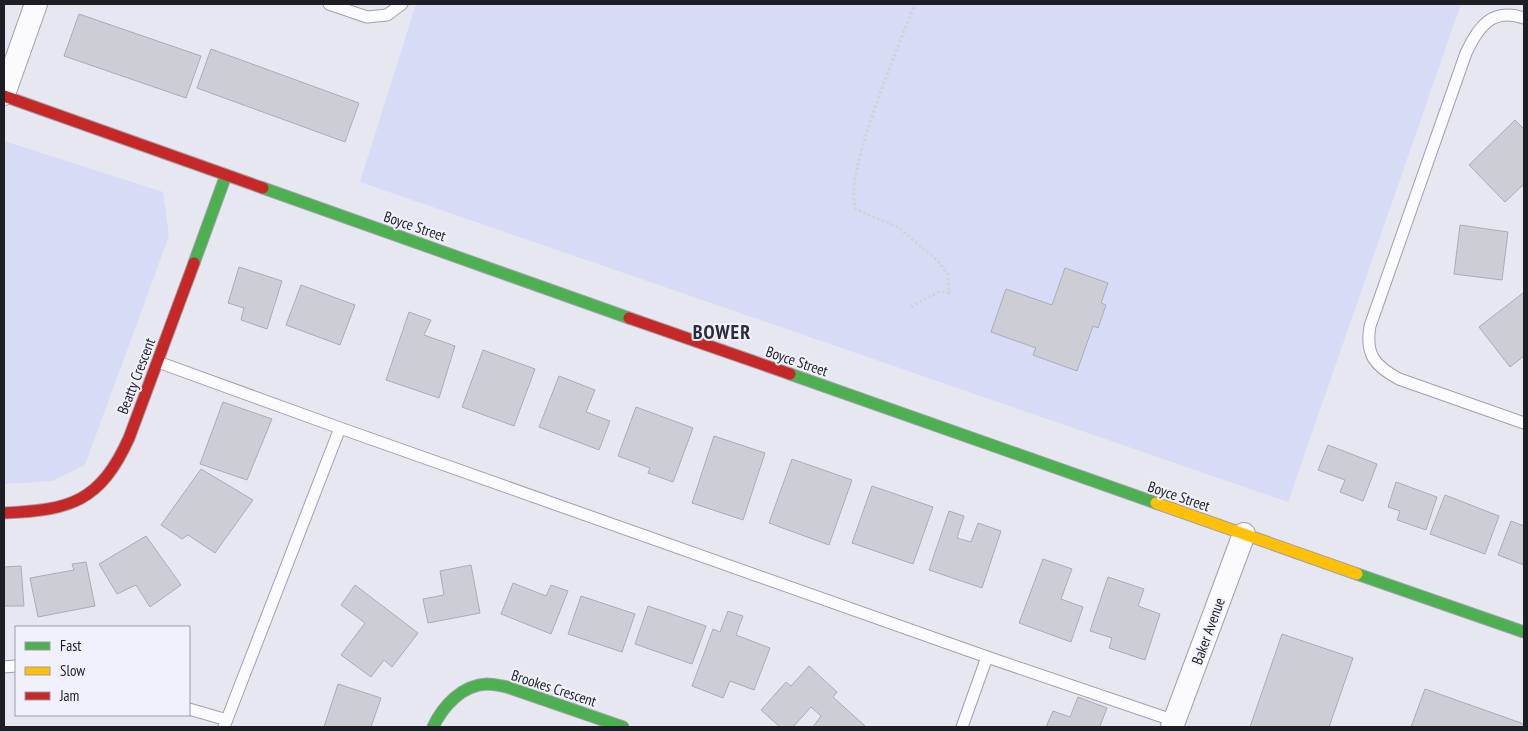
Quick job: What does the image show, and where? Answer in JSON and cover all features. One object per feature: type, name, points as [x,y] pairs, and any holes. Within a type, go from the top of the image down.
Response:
[{"type":"street","points":[[4,95],[36,4]]},
{"type":"street","name":"Boyce Street","points":[[4,95],[1524,632]]},
{"type":"street","name":"Beatty Crescent","points":[[4,513],[58,507],[88,495],[101,484],[114,467],[124,449],[158,362],[226,175]]},
{"type":"street","name":"Baker Avenue","points":[[1174,724],[1244,534]]},
{"type":"street","name":"Brookes Crescent","points":[[434,727],[442,711],[460,694],[475,687],[488,684],[507,688],[623,727]]},
{"type":"lane","points":[[329,4],[367,17],[387,16],[402,4]]},
{"type":"lane","points":[[1524,18],[1500,15],[1486,22],[1474,34],[1373,316],[1368,341],[1372,355],[1383,370],[1399,379],[1524,423]]},
{"type":"lane","points":[[158,362],[1174,724]]},
{"type":"lane","points":[[190,709],[226,724],[340,428]]},
{"type":"lane","points":[[962,727],[986,657]]},
{"type":"path","points":[[911,307],[942,291],[949,293],[948,275],[943,266],[899,228],[856,209],[853,199],[855,178],[868,128],[915,4]]},
{"type":"shaded area","points":[[416,4],[1461,4],[1288,502],[360,182]]},
{"type":"shaded area","points":[[4,141],[163,192],[169,236],[85,465],[52,481],[4,484]]},
{"type":"building","points":[[79,14],[201,56],[186,98],[64,56]]},
{"type":"building","points":[[211,49],[359,103],[345,142],[197,88]]},
{"type":"building","points":[[1515,120],[1524,129],[1524,184],[1505,202],[1469,165]]},
{"type":"building","points":[[1460,225],[1508,232],[1502,280],[1454,274]]},
{"type":"building","points":[[239,267],[282,281],[267,329],[241,320],[244,308],[228,303]]},
{"type":"building","points":[[1065,268],[1108,283],[1101,303],[1106,305],[1098,328],[1093,326],[1077,371],[1033,355],[1036,348],[991,332],[1006,289],[1052,305]]},
{"type":"building","points":[[301,285],[355,305],[340,345],[286,325]]},
{"type":"building","points":[[1523,293],[1524,356],[1510,367],[1479,327]]},
{"type":"building","points":[[409,312],[431,320],[424,335],[455,346],[439,398],[386,380]]},
{"type":"building","points":[[483,350],[535,369],[514,426],[462,407]]},
{"type":"building","points":[[559,376],[595,390],[586,412],[610,421],[599,450],[539,427]]},
{"type":"building","points":[[223,402],[272,419],[247,480],[200,464]]},
{"type":"building","points":[[636,407],[693,428],[673,482],[648,473],[650,468],[618,456]]},
{"type":"building","points":[[714,436],[765,453],[743,520],[692,503]]},
{"type":"building","points":[[1328,445],[1377,464],[1363,501],[1340,492],[1345,480],[1318,470]]},
{"type":"building","points":[[792,459],[852,480],[829,545],[769,523]]},
{"type":"building","points":[[201,469],[253,500],[215,553],[188,535],[182,539],[161,525]]},
{"type":"building","points":[[1396,482],[1437,497],[1426,530],[1397,520],[1400,511],[1388,507]]},
{"type":"building","points":[[872,486],[933,507],[913,564],[852,543]]},
{"type":"building","points":[[1445,495],[1499,516],[1485,554],[1430,534]]},
{"type":"building","points":[[949,511],[964,516],[957,538],[971,542],[978,523],[1001,531],[982,588],[929,570]]},
{"type":"building","points":[[1511,521],[1524,526],[1524,565],[1498,555]]},
{"type":"building","points":[[146,536],[181,585],[150,607],[136,585],[117,594],[99,564]]},
{"type":"building","points":[[1043,559],[1072,569],[1061,599],[1083,607],[1071,642],[1019,623]]},
{"type":"building","points":[[86,562],[95,606],[38,617],[30,578],[74,570],[72,564]]},
{"type":"building","points":[[471,565],[480,613],[428,623],[423,599],[444,595],[440,571]]},
{"type":"building","points":[[21,566],[24,606],[4,606],[4,567]]},
{"type":"building","points":[[1108,577],[1144,589],[1138,606],[1160,614],[1145,660],[1109,648],[1112,638],[1090,631]]},
{"type":"building","points":[[513,583],[546,596],[551,585],[568,591],[551,634],[501,614]]},
{"type":"building","points":[[355,585],[418,633],[392,667],[384,660],[371,677],[341,655],[365,623],[341,605]]},
{"type":"building","points":[[581,596],[635,614],[622,652],[568,634]]},
{"type":"building","points":[[648,606],[706,626],[692,664],[635,644]]},
{"type":"building","points":[[728,611],[743,616],[736,635],[770,648],[754,690],[730,681],[723,698],[692,686],[713,629],[720,632]]},
{"type":"building","points":[[1282,634],[1353,658],[1329,727],[1250,727]]},
{"type":"building","points":[[809,666],[837,692],[833,697],[864,727],[813,727],[821,716],[811,707],[793,727],[780,727],[761,710],[786,682],[791,686]]},
{"type":"building","points":[[338,684],[381,698],[371,727],[324,727]]},
{"type":"building","points":[[1425,689],[1524,724],[1524,727],[1411,727]]},
{"type":"building","points":[[1078,697],[1107,708],[1100,726],[1102,727],[1046,727],[1053,711],[1070,717]]},
{"type":"traffic: fast","points":[[194,263],[226,175]]},
{"type":"traffic: fast","points":[[263,188],[629,318]]},
{"type":"traffic: fast","points":[[790,374],[1156,503]]},
{"type":"traffic: fast","points":[[1357,574],[1524,632]]},
{"type":"traffic: fast","points":[[433,727],[442,712],[454,698],[469,688],[487,684],[507,687],[623,727]]},
{"type":"traffic: slow","points":[[1156,503],[1357,574]]},
{"type":"traffic: jam","points":[[4,96],[263,188]]},
{"type":"traffic: jam","points":[[4,513],[27,512],[65,505],[81,498],[94,489],[107,476],[129,438],[194,263]]},
{"type":"traffic: jam","points":[[629,318],[790,374]]},
{"type":"district","name":"BOWER","points":[[722,332]]}]
